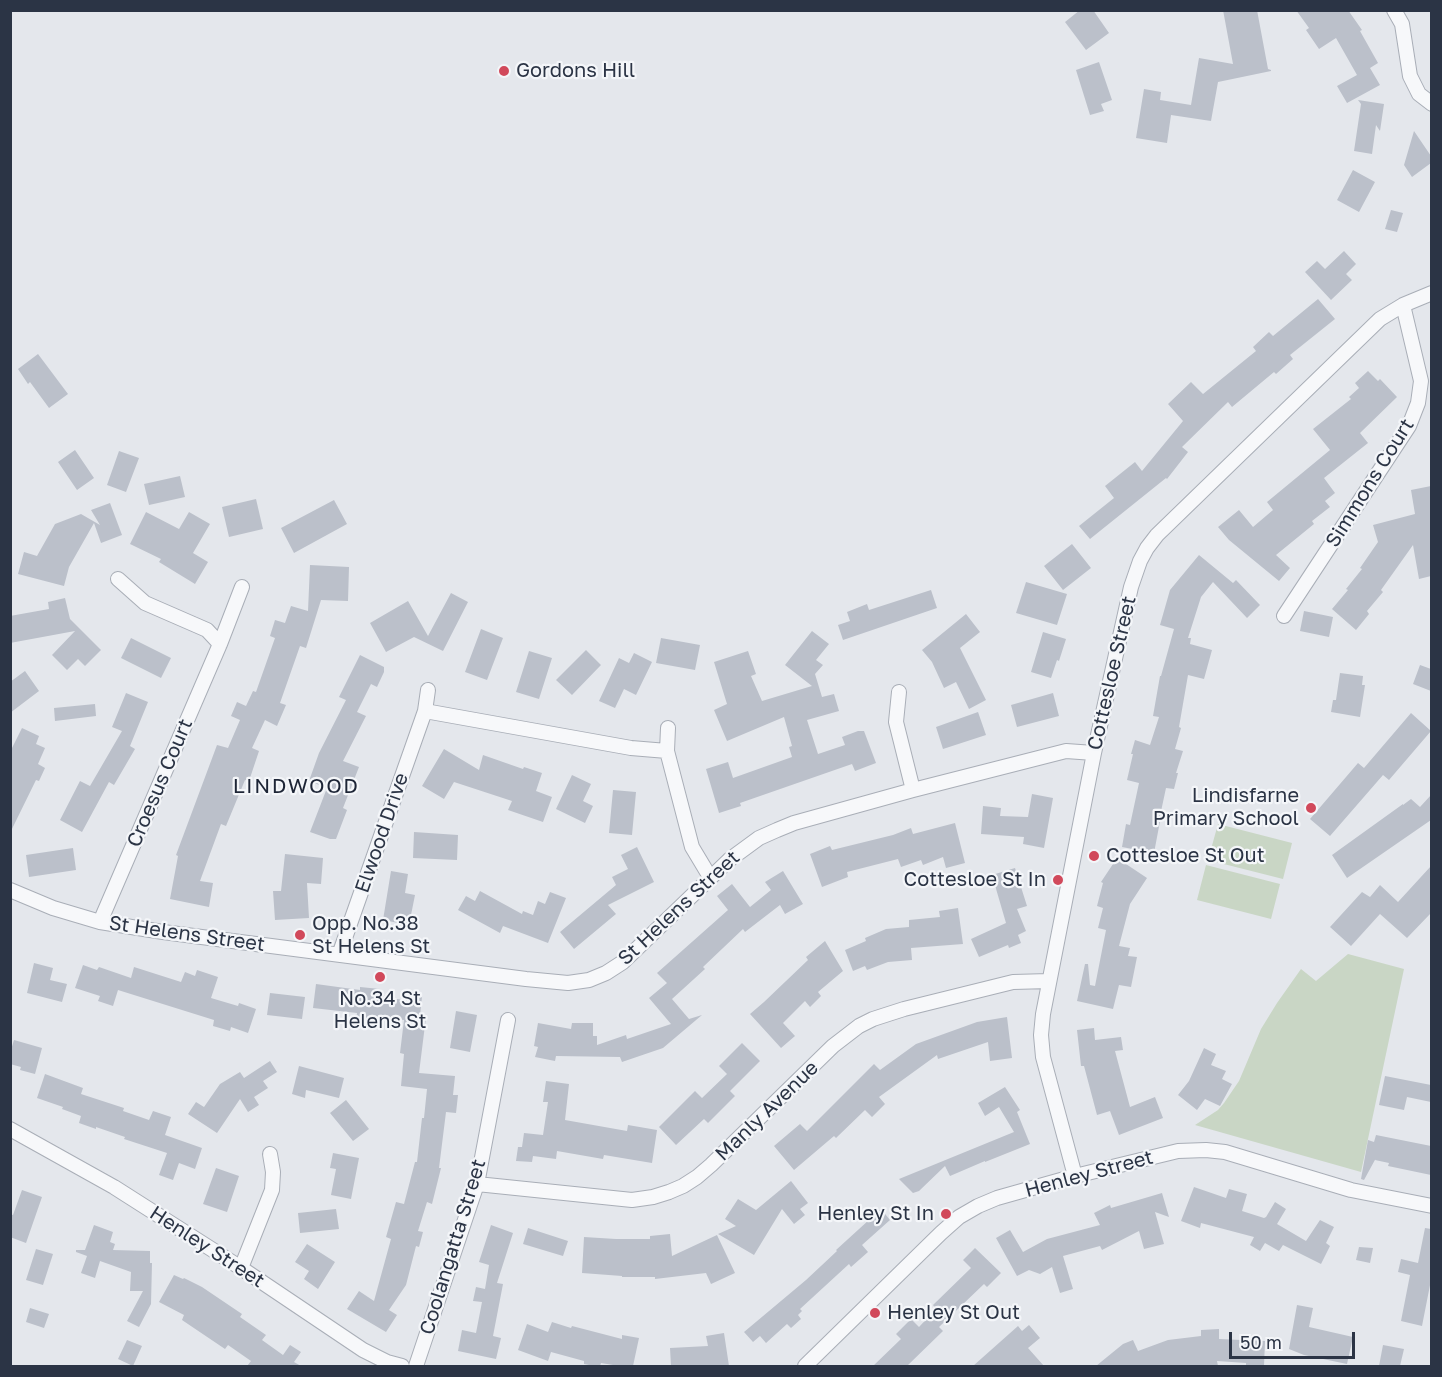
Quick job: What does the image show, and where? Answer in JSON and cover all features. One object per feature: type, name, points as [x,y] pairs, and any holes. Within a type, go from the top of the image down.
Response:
[{"type":"street","points":[[1394,10],[1402,24],[1410,76],[1419,94],[1431,104]]},
{"type":"street","name":"Cottesloe Street","points":[[1075,1176],[1043,1057],[1041,1035],[1049,981],[1094,753],[1131,587],[1147,548],[1157,535],[1380,319],[1403,305],[1431,293]]},
{"type":"street","name":"Simmons Court","points":[[1284,616],[1409,426],[1418,403],[1422,381],[1403,305]]},
{"type":"street","points":[[118,579],[145,603],[207,630],[220,644]]},
{"type":"street","name":"Croesus Court","points":[[100,922],[220,644],[242,587]]},
{"type":"street","name":"Elwood Drive","points":[[339,955],[425,711],[428,690]]},
{"type":"street","points":[[899,692],[896,722],[913,790]]},
{"type":"street","points":[[425,711],[631,748],[667,751]]},
{"type":"street","points":[[668,728],[667,751],[692,847],[710,877]]},
{"type":"street","name":"St Helens Street","points":[[10,890],[53,908],[100,922],[163,933],[568,983],[589,980],[623,962],[729,860],[744,848],[777,830],[794,823],[913,790],[1066,751],[1094,753]]},
{"type":"street","name":"Manly Avenue","points":[[477,1184],[633,1200],[669,1192],[683,1186],[711,1165],[833,1046],[860,1026],[873,1019],[904,1009],[1012,982],[1049,981]]},
{"type":"street","name":"Coolangatta Street","points":[[416,1366],[477,1184],[508,1020]]},
{"type":"street","name":"Henley Street","points":[[10,1129],[114,1187],[363,1350],[387,1362],[402,1366]]},
{"type":"street","name":"Henley Street","points":[[805,1366],[959,1217],[997,1198],[1075,1176],[1178,1151],[1206,1150],[1225,1152],[1351,1190],[1431,1206]]},
{"type":"street","points":[[241,1268],[272,1190],[273,1172],[270,1154]]},
{"type":"green space","points":[[1218,824],[1292,843],[1283,879],[1208,860]]},
{"type":"green space","points":[[1206,865],[1280,884],[1271,919],[1197,900]]},
{"type":"green space","points":[[1348,954],[1404,969],[1361,1172],[1195,1125],[1218,1110],[1239,1081],[1261,1029],[1301,969],[1316,981]]},
{"type":"building","points":[[1080,10],[1093,10],[1109,33],[1086,50],[1065,22]]},
{"type":"building","points":[[1223,10],[1257,10],[1268,69],[1271,71],[1218,82],[1211,121],[1171,115],[1167,143],[1136,138],[1144,89],[1161,92],[1160,100],[1191,105],[1199,58],[1233,64]]},
{"type":"building","points":[[1296,10],[1348,10],[1362,30],[1360,31],[1378,63],[1370,68],[1380,85],[1347,103],[1337,86],[1357,75],[1336,38],[1319,49],[1306,30],[1309,28]]},
{"type":"building","points":[[1099,62],[1112,100],[1101,104],[1104,111],[1090,115],[1076,70]]},
{"type":"building","points":[[1358,100],[1384,104],[1380,131],[1376,125],[1372,154],[1354,151],[1361,104]]},
{"type":"building","points":[[1414,131],[1431,156],[1431,163],[1412,177],[1404,165]]},
{"type":"building","points":[[1353,170],[1375,182],[1359,212],[1337,200]]},
{"type":"building","points":[[1391,210],[1403,213],[1397,232],[1385,229]]},
{"type":"building","points":[[1344,251],[1356,264],[1346,274],[1352,280],[1331,300],[1305,272],[1317,261],[1325,269]]},
{"type":"building","points":[[1318,299],[1335,319],[1290,355],[1293,359],[1276,374],[1274,372],[1232,407],[1228,402],[1182,447],[1188,452],[1167,479],[1090,539],[1079,526],[1114,498],[1105,486],[1135,462],[1142,471],[1183,421],[1168,404],[1191,382],[1203,394],[1256,351],[1253,347],[1269,332],[1273,336]]},
{"type":"building","points":[[38,354],[68,394],[49,408],[18,369]]},
{"type":"building","points":[[1368,371],[1378,381],[1380,379],[1397,397],[1360,433],[1368,443],[1324,478],[1335,493],[1325,501],[1330,507],[1312,521],[1314,524],[1276,555],[1290,568],[1279,581],[1229,540],[1218,527],[1239,510],[1253,527],[1273,510],[1267,502],[1330,450],[1313,429],[1351,399],[1349,397],[1359,388],[1355,383]]},
{"type":"building","points":[[75,450],[94,478],[77,490],[58,462]]},
{"type":"building","points":[[119,451],[139,458],[126,492],[107,485]]},
{"type":"building","points":[[180,476],[185,497],[149,505],[144,484]]},
{"type":"building","points":[[1431,486],[1431,576],[1419,579],[1413,545],[1381,590],[1383,592],[1367,611],[1369,614],[1356,630],[1332,609],[1348,590],[1346,589],[1362,569],[1360,568],[1378,542],[1373,525],[1415,514],[1411,490]]},
{"type":"building","points":[[256,499],[263,529],[229,537],[222,507]]},
{"type":"building","points":[[334,500],[347,524],[294,553],[281,528]]},
{"type":"building","points":[[110,503],[122,535],[101,543],[94,523],[69,567],[64,586],[18,574],[24,552],[37,556],[55,524],[81,514],[100,525],[91,510]]},
{"type":"building","points":[[146,512],[179,529],[189,512],[210,524],[193,553],[208,562],[195,584],[159,562],[161,559],[130,544]]},
{"type":"building","points":[[1072,544],[1091,568],[1063,590],[1044,566]]},
{"type":"building","points":[[1199,555],[1233,583],[1236,580],[1260,605],[1247,618],[1213,582],[1201,597],[1188,638],[1191,638],[1190,644],[1212,650],[1204,679],[1188,675],[1179,727],[1181,728],[1175,749],[1183,751],[1174,789],[1166,788],[1154,853],[1122,847],[1126,824],[1130,825],[1139,783],[1127,780],[1133,754],[1131,754],[1135,740],[1150,745],[1159,717],[1153,716],[1160,676],[1174,629],[1160,625],[1170,590]]},
{"type":"building","points":[[310,565],[349,567],[348,601],[321,600],[306,648],[300,646],[280,703],[286,705],[277,726],[265,720],[252,748],[259,751],[249,781],[245,780],[226,826],[221,824],[200,881],[213,883],[209,907],[170,899],[178,856],[176,855],[217,745],[228,748],[240,720],[231,716],[237,702],[246,706],[253,691],[256,692],[275,638],[270,636],[275,620],[285,623],[291,606],[308,611]]},
{"type":"building","points":[[1026,582],[1067,594],[1057,625],[1016,613]]},
{"type":"building","points":[[931,590],[937,608],[843,640],[838,625],[850,621],[847,612],[867,604],[869,610]]},
{"type":"building","points":[[451,593],[468,602],[443,651],[414,637],[386,652],[370,623],[408,601],[428,636]]},
{"type":"building","points":[[65,598],[70,619],[101,650],[85,666],[78,659],[67,670],[52,655],[75,631],[10,643],[10,616],[49,609],[48,602]]},
{"type":"building","points":[[1304,611],[1333,617],[1329,637],[1300,631]]},
{"type":"building","points":[[966,614],[980,632],[960,648],[986,700],[969,709],[956,682],[944,688],[932,662],[922,650]]},
{"type":"building","points":[[481,629],[503,638],[487,680],[465,672]]},
{"type":"building","points":[[812,631],[829,644],[816,660],[823,665],[815,674],[822,697],[834,694],[839,711],[807,720],[818,754],[845,745],[842,737],[864,731],[876,763],[855,771],[852,764],[740,803],[741,806],[719,813],[706,769],[728,762],[733,778],[792,757],[789,747],[792,746],[784,717],[727,741],[714,710],[727,704],[714,662],[748,651],[756,674],[751,676],[762,701],[812,686],[785,665]]},
{"type":"building","points":[[1043,632],[1066,639],[1051,678],[1031,672]]},
{"type":"building","points":[[131,638],[171,658],[161,678],[121,658]]},
{"type":"building","points":[[661,638],[700,645],[695,670],[656,663]]},
{"type":"building","points":[[586,650],[601,665],[572,695],[556,680]]},
{"type":"building","points":[[529,651],[552,658],[539,699],[516,692]]},
{"type":"building","points":[[634,653],[652,662],[636,695],[624,689],[615,708],[599,701],[619,658],[629,663]]},
{"type":"building","points":[[360,655],[384,667],[384,672],[377,687],[371,684],[357,712],[366,716],[343,761],[359,767],[343,808],[347,810],[336,839],[330,839],[310,832],[327,788],[309,781],[319,753],[346,700],[339,697]]},
{"type":"building","points":[[1420,665],[1431,669],[1431,691],[1413,684]]},
{"type":"building","points":[[25,671],[39,691],[10,713],[10,682]]},
{"type":"building","points":[[1340,673],[1363,676],[1362,685],[1365,685],[1360,717],[1331,712],[1333,700],[1336,700]]},
{"type":"building","points":[[126,693],[148,702],[130,746],[135,749],[114,785],[109,782],[82,832],[60,820],[80,781],[90,786],[122,731],[112,727]]},
{"type":"building","points":[[1053,693],[1059,716],[1017,727],[1011,705]]},
{"type":"building","points":[[95,704],[96,716],[55,721],[54,708]]},
{"type":"building","points":[[978,712],[986,735],[943,749],[936,727]]},
{"type":"building","points":[[1411,713],[1431,731],[1389,780],[1383,775],[1330,836],[1310,819],[1358,763],[1364,768]]},
{"type":"building","points":[[22,728],[39,736],[36,744],[45,748],[38,764],[45,768],[39,781],[36,780],[10,833],[10,752]]},
{"type":"building","points":[[444,749],[479,770],[483,755],[542,773],[536,791],[552,797],[543,822],[508,810],[512,801],[454,782],[444,799],[422,786]]},
{"type":"building","points":[[572,775],[591,784],[583,801],[593,806],[585,823],[556,809]]},
{"type":"building","points":[[613,790],[636,792],[632,835],[609,833]]},
{"type":"building","points":[[1032,794],[1053,798],[1044,848],[1023,844],[1024,837],[981,834],[983,806],[1001,808],[1000,816],[1028,817]]},
{"type":"building","points":[[1431,795],[1431,820],[1347,878],[1332,855],[1411,799],[1420,807]]},
{"type":"building","points":[[955,823],[965,863],[946,868],[943,857],[923,865],[921,860],[901,867],[898,859],[847,872],[848,877],[822,887],[810,854],[830,846],[832,850],[893,835],[911,828],[913,834]]},
{"type":"building","points":[[414,832],[458,835],[457,860],[413,858]]},
{"type":"building","points":[[637,847],[654,882],[608,905],[616,914],[574,949],[560,932],[616,885],[612,877],[628,869],[621,855]]},
{"type":"building","points":[[73,848],[76,870],[29,877],[26,855]]},
{"type":"building","points":[[285,854],[323,858],[321,884],[307,883],[309,918],[275,920],[273,891],[281,891]]},
{"type":"building","points":[[1117,858],[1147,878],[1130,904],[1119,946],[1130,948],[1128,956],[1137,957],[1131,987],[1119,985],[1113,1009],[1077,1001],[1085,964],[1088,964],[1090,985],[1095,986],[1106,930],[1098,928],[1103,908],[1097,906],[1103,883],[1101,882]]},
{"type":"building","points":[[1431,866],[1431,913],[1407,938],[1380,914],[1351,946],[1330,927],[1362,892],[1370,897],[1380,885],[1398,902]]},
{"type":"building","points":[[1015,868],[1027,906],[1017,909],[1026,931],[1018,935],[1021,943],[1009,948],[1008,945],[979,957],[971,939],[1006,923],[992,875]]},
{"type":"building","points":[[391,871],[408,874],[405,893],[415,895],[409,925],[383,920]]},
{"type":"building","points":[[783,871],[803,904],[785,914],[780,905],[745,932],[743,929],[703,967],[705,969],[672,999],[689,1019],[702,1015],[663,1048],[622,1062],[620,1057],[556,1056],[555,1061],[535,1057],[538,1047],[534,1046],[538,1023],[571,1029],[572,1023],[593,1023],[593,1036],[597,1036],[597,1045],[626,1035],[627,1039],[671,1024],[649,998],[667,983],[657,973],[728,910],[717,896],[732,884],[750,907],[771,890],[765,882]]},
{"type":"building","points":[[480,891],[522,914],[523,911],[533,915],[538,901],[545,904],[550,892],[566,898],[548,943],[503,926],[500,933],[458,910],[466,896],[475,901]]},
{"type":"building","points":[[958,908],[963,944],[911,948],[912,960],[888,962],[867,970],[865,966],[853,971],[845,950],[866,941],[865,938],[886,929],[909,927],[909,920],[940,917],[939,911]]},
{"type":"building","points":[[825,941],[843,971],[818,992],[821,996],[810,1007],[805,1001],[783,1023],[795,1036],[781,1048],[750,1014]]},
{"type":"building","points":[[34,963],[53,968],[50,980],[67,984],[62,1002],[27,993]]},
{"type":"building","points":[[83,965],[97,970],[99,967],[131,978],[134,967],[181,982],[185,972],[195,976],[197,970],[218,977],[211,998],[256,1009],[248,1033],[231,1027],[230,1031],[213,1026],[214,1020],[118,990],[113,1006],[98,1001],[100,996],[75,988]]},
{"type":"building","points":[[316,984],[360,990],[360,987],[380,989],[386,998],[406,1000],[407,995],[422,997],[420,1016],[426,1017],[419,1073],[455,1076],[453,1095],[458,1095],[456,1113],[446,1112],[439,1168],[441,1168],[432,1204],[427,1202],[418,1231],[423,1232],[419,1247],[416,1246],[406,1285],[389,1310],[397,1315],[386,1332],[347,1309],[359,1291],[374,1301],[391,1239],[386,1237],[396,1202],[404,1204],[415,1162],[417,1162],[427,1089],[401,1086],[404,1054],[400,1053],[404,1020],[371,1016],[370,1024],[356,1022],[357,1013],[313,1008]]},
{"type":"building","points":[[270,993],[305,997],[302,1019],[267,1015]]},
{"type":"building","points":[[456,1011],[477,1015],[470,1052],[450,1048]]},
{"type":"building","points":[[1007,1017],[1012,1058],[990,1061],[988,1042],[938,1059],[937,1055],[879,1097],[885,1104],[872,1117],[865,1110],[836,1138],[834,1136],[794,1170],[774,1146],[800,1124],[807,1131],[874,1064],[880,1070],[916,1044],[977,1022]]},
{"type":"building","points":[[1094,1028],[1095,1040],[1121,1037],[1123,1050],[1115,1051],[1130,1107],[1155,1097],[1163,1118],[1119,1135],[1110,1111],[1097,1115],[1084,1066],[1081,1066],[1077,1030]]},
{"type":"building","points":[[14,1040],[42,1048],[35,1074],[20,1070],[21,1067],[10,1064],[10,1053]]},
{"type":"building","points":[[742,1043],[760,1061],[730,1091],[735,1096],[708,1123],[704,1119],[676,1145],[659,1127],[695,1091],[702,1098],[727,1074],[719,1066]]},
{"type":"building","points":[[1204,1048],[1216,1054],[1211,1065],[1226,1071],[1222,1079],[1232,1084],[1220,1106],[1205,1099],[1197,1110],[1178,1095],[1189,1081]]},
{"type":"building","points":[[270,1061],[277,1072],[263,1081],[268,1088],[254,1097],[259,1105],[248,1112],[240,1099],[217,1133],[188,1114],[196,1102],[204,1107],[220,1084],[240,1072],[244,1078]]},
{"type":"building","points":[[299,1066],[344,1078],[339,1098],[306,1090],[305,1098],[292,1094]]},
{"type":"building","points":[[45,1074],[83,1088],[81,1094],[124,1108],[123,1111],[149,1120],[153,1111],[171,1117],[165,1135],[202,1148],[195,1169],[179,1163],[173,1180],[159,1175],[167,1153],[79,1123],[81,1116],[37,1098]]},
{"type":"building","points":[[1385,1076],[1431,1085],[1431,1102],[1407,1097],[1404,1110],[1379,1105]]},
{"type":"building","points":[[546,1081],[569,1084],[565,1120],[627,1131],[628,1125],[657,1130],[652,1163],[604,1155],[603,1159],[557,1151],[556,1159],[533,1156],[532,1162],[516,1161],[518,1147],[522,1147],[524,1133],[543,1135],[548,1102],[543,1102]]},
{"type":"building","points":[[1005,1087],[1020,1110],[1017,1112],[1030,1144],[950,1176],[945,1166],[919,1191],[913,1193],[899,1179],[1014,1132],[999,1107],[985,1116],[978,1103]]},
{"type":"building","points":[[346,1100],[369,1129],[353,1141],[330,1113]]},
{"type":"building","points":[[1376,1135],[1431,1146],[1431,1175],[1388,1166],[1389,1163],[1375,1160],[1376,1158],[1364,1180],[1361,1179],[1368,1140],[1374,1142]]},
{"type":"building","points":[[333,1153],[359,1158],[351,1199],[331,1195],[336,1169],[330,1168]]},
{"type":"building","points":[[216,1168],[239,1176],[227,1212],[203,1204]]},
{"type":"building","points":[[791,1181],[808,1203],[800,1209],[805,1215],[794,1224],[782,1209],[754,1255],[718,1234],[736,1226],[725,1219],[738,1199],[756,1210]]},
{"type":"building","points":[[1194,1187],[1226,1198],[1229,1189],[1247,1194],[1242,1211],[1264,1218],[1275,1202],[1286,1209],[1277,1224],[1306,1241],[1320,1220],[1334,1227],[1326,1243],[1330,1246],[1321,1264],[1283,1245],[1279,1251],[1265,1243],[1260,1251],[1250,1245],[1254,1237],[1201,1223],[1200,1228],[1181,1221]]},
{"type":"building","points":[[22,1190],[42,1197],[26,1243],[10,1237],[10,1214],[13,1215]]},
{"type":"building","points":[[1162,1193],[1169,1217],[1155,1212],[1164,1244],[1144,1249],[1139,1231],[1102,1250],[1100,1246],[1063,1256],[1073,1289],[1060,1293],[1052,1267],[1040,1274],[1029,1270],[1017,1276],[996,1238],[1010,1230],[1023,1252],[1047,1239],[1100,1225],[1094,1213],[1110,1205],[1111,1208]]},
{"type":"building","points":[[336,1209],[339,1229],[300,1233],[298,1213]]},
{"type":"building","points":[[881,1209],[890,1220],[862,1245],[868,1252],[851,1267],[849,1264],[800,1309],[802,1311],[798,1315],[801,1319],[791,1328],[787,1324],[766,1343],[760,1336],[753,1342],[744,1332],[806,1280]]},
{"type":"building","points":[[94,1225],[113,1232],[110,1242],[115,1244],[113,1250],[150,1251],[151,1304],[139,1327],[127,1321],[143,1291],[130,1291],[131,1272],[100,1261],[95,1278],[81,1273],[87,1256],[76,1250],[85,1250]]},
{"type":"building","points":[[491,1225],[513,1233],[497,1283],[503,1284],[493,1336],[501,1338],[496,1359],[458,1351],[462,1330],[476,1333],[482,1302],[473,1301],[476,1287],[485,1289],[489,1265],[479,1262]]},
{"type":"building","points":[[528,1228],[568,1241],[563,1256],[523,1244]]},
{"type":"building","points":[[1425,1228],[1431,1229],[1431,1280],[1422,1326],[1401,1321],[1410,1275],[1398,1272],[1401,1259],[1418,1263]]},
{"type":"building","points":[[670,1234],[672,1256],[717,1235],[735,1273],[711,1284],[706,1273],[655,1279],[655,1277],[622,1277],[582,1273],[584,1237],[650,1239],[650,1236]]},
{"type":"building","points":[[307,1244],[335,1262],[318,1289],[304,1279],[309,1271],[295,1262]]},
{"type":"building","points":[[1359,1247],[1373,1248],[1370,1263],[1356,1260]]},
{"type":"building","points":[[975,1248],[1001,1273],[987,1287],[984,1284],[939,1327],[943,1331],[907,1366],[873,1366],[901,1339],[896,1334],[911,1319],[919,1327],[936,1309],[933,1305],[971,1268],[963,1260]]},
{"type":"building","points":[[36,1249],[53,1254],[43,1285],[26,1280]]},
{"type":"building","points":[[174,1275],[202,1287],[242,1314],[240,1317],[266,1335],[262,1340],[283,1355],[290,1345],[301,1352],[294,1362],[301,1366],[247,1366],[251,1361],[228,1345],[225,1349],[182,1320],[184,1315],[159,1302]]},
{"type":"building","points":[[1297,1305],[1313,1308],[1309,1327],[1353,1337],[1347,1364],[1304,1355],[1289,1349]]},
{"type":"building","points":[[30,1308],[49,1314],[44,1328],[26,1322]]},
{"type":"building","points":[[552,1322],[622,1339],[622,1335],[639,1338],[633,1366],[601,1363],[600,1366],[594,1366],[551,1352],[548,1361],[518,1350],[527,1324],[548,1332]]},
{"type":"building","points":[[1029,1325],[1040,1338],[1028,1348],[1044,1366],[973,1366],[1018,1326],[1022,1331]]},
{"type":"building","points":[[1219,1329],[1219,1339],[1265,1341],[1264,1366],[1246,1366],[1246,1363],[1217,1361],[1218,1366],[1096,1366],[1123,1344],[1133,1340],[1138,1351],[1168,1340],[1201,1336],[1201,1330]]},
{"type":"building","points":[[724,1333],[729,1366],[671,1366],[670,1348],[708,1346],[706,1336]]},
{"type":"building","points":[[127,1340],[142,1346],[133,1366],[118,1359]]},
{"type":"building","points":[[1383,1345],[1404,1349],[1400,1366],[1379,1366]]},
{"type":"place","name":"Gordons Hill","points":[[504,71]]},
{"type":"place","name":"Lindisfarne Primary School","points":[[1311,808]]},
{"type":"place","name":"Cottesloe St Out","points":[[1094,856]]},
{"type":"place","name":"Cottesloe St In","points":[[1058,880]]},
{"type":"place","name":"Opp. No.38 St Helens St","points":[[300,935]]},
{"type":"place","name":"No.34 St Helens St","points":[[380,977]]},
{"type":"place","name":"Henley St In","points":[[946,1214]]},
{"type":"place","name":"Henley St Out","points":[[875,1313]]},
{"type":"district","name":"LINDWOOD","points":[[296,786]]}]
